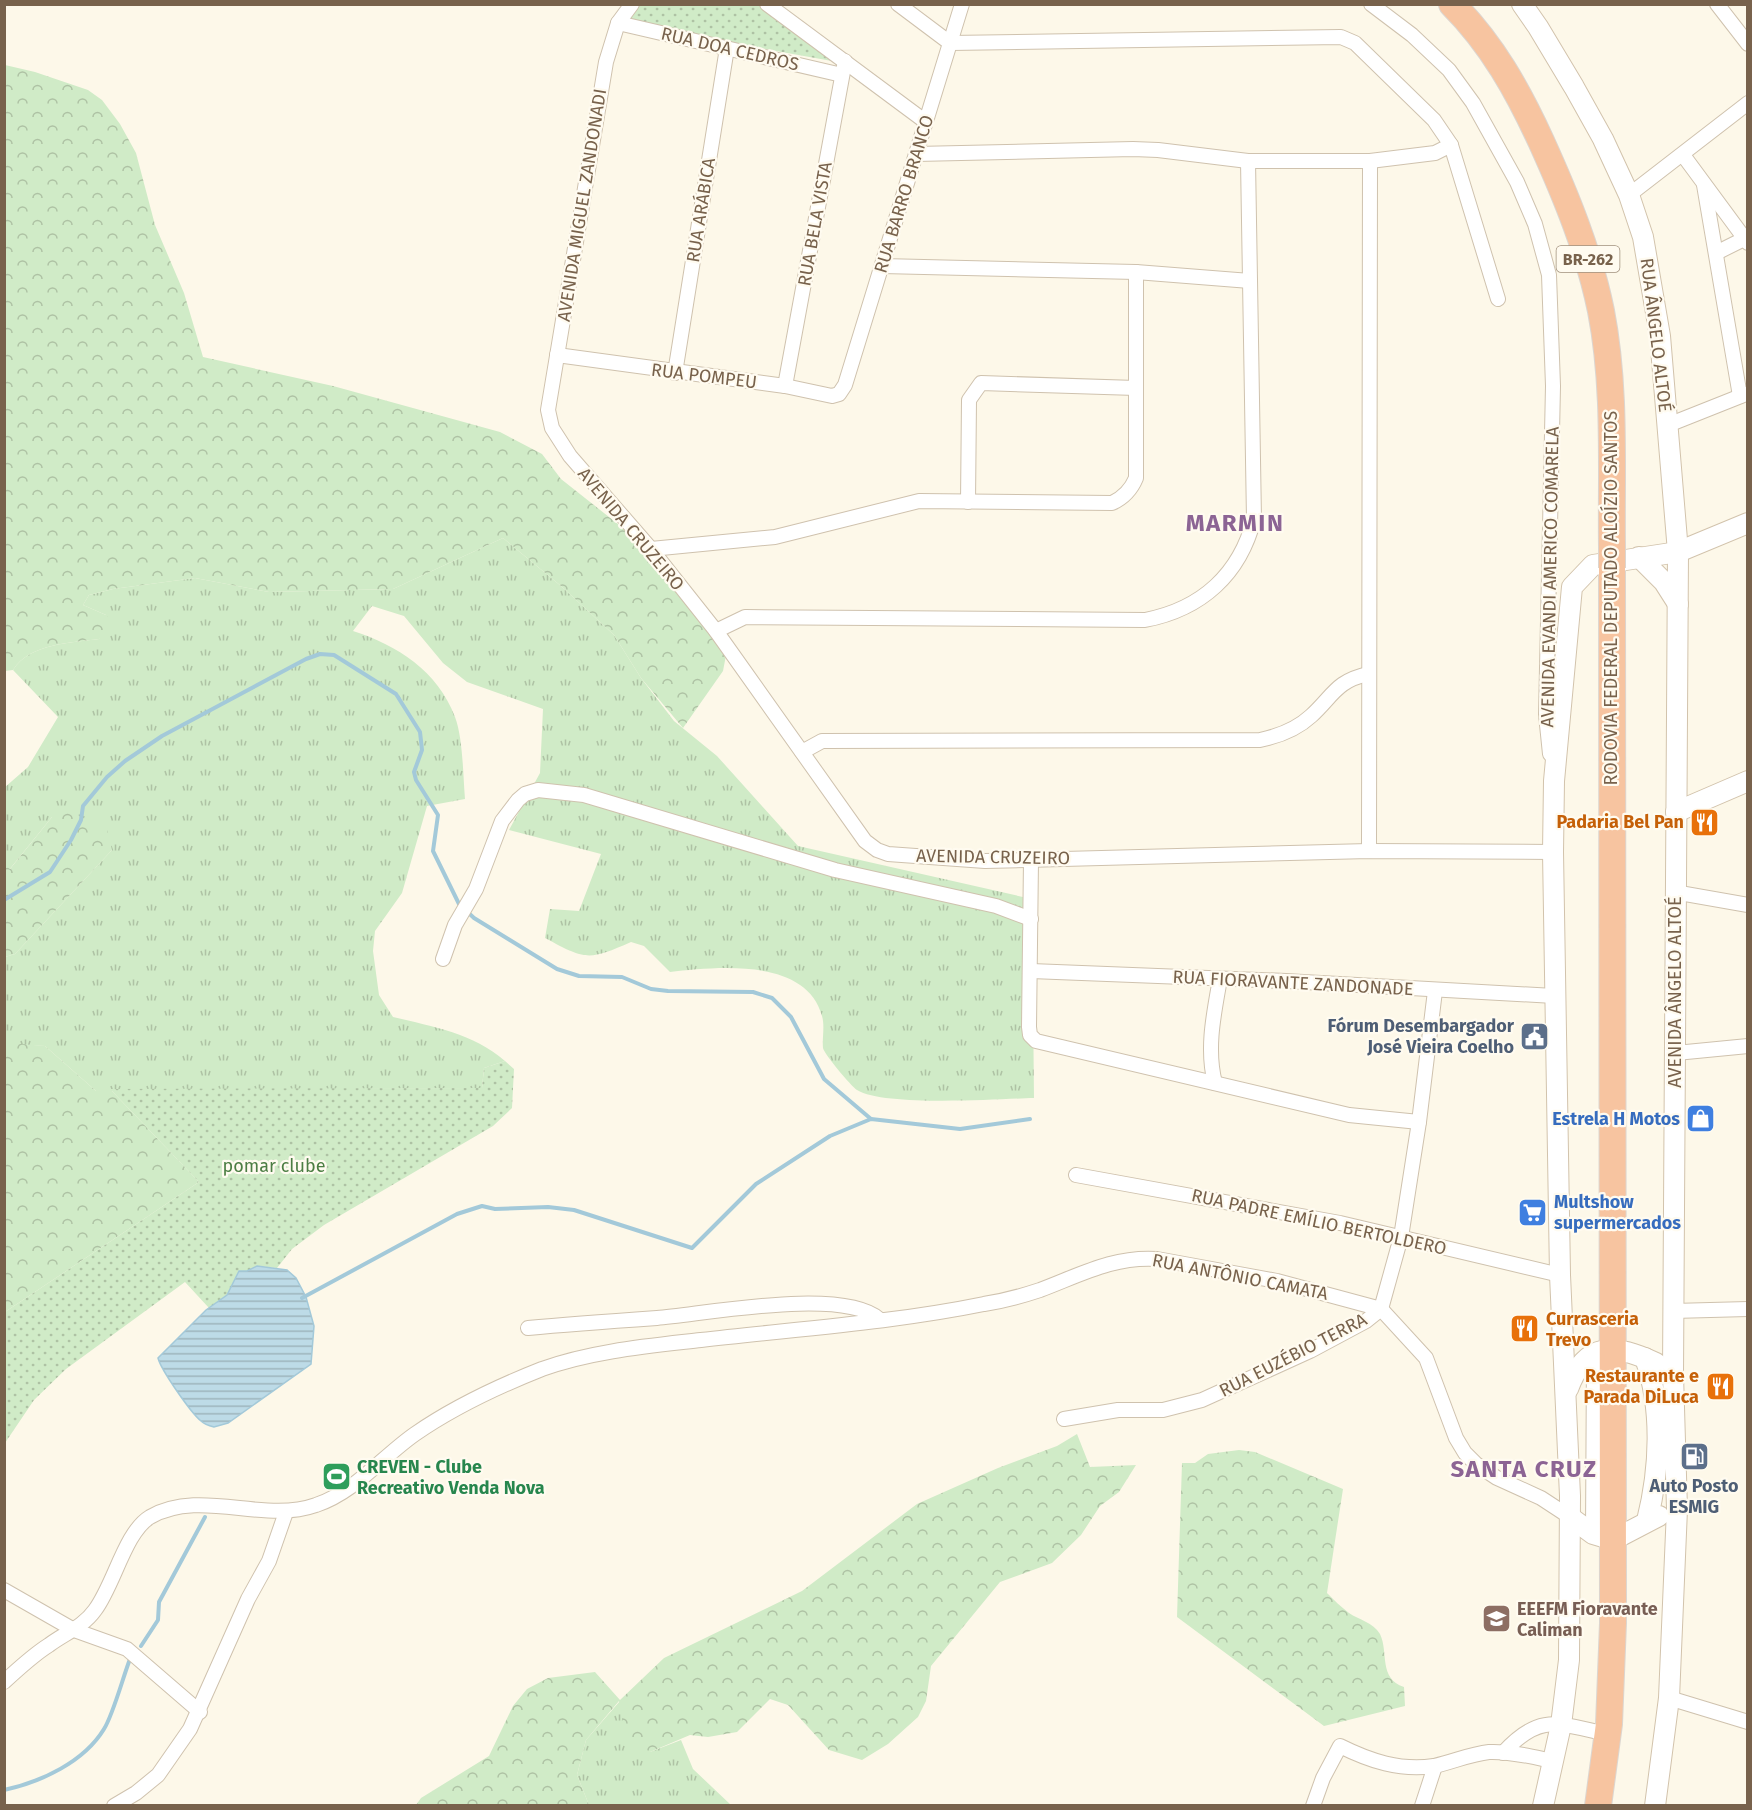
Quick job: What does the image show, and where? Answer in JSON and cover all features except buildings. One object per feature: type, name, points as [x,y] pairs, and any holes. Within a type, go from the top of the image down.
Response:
[{"type":"highway","name":"RODOVIA FEDERAL DEPUTADO ALOÍZIO SANTOS","points":[[1452,4],[1485,41],[1507,73],[1567,196],[1588,261],[1601,313],[1610,395],[1606,560],[1603,1537],[1613,1664],[1598,1806]]},
{"type":"street","name":"AVENIDA MIGUEL ZANDONADI","points":[[548,410],[606,62],[618,23],[632,4]]},
{"type":"street","points":[[767,4],[843,68],[926,122]]},
{"type":"street","points":[[898,4],[950,43],[1341,37],[1355,43],[1426,112],[1451,145],[1498,299]]},
{"type":"street","name":"RUA BARRO BRANCO","points":[[845,385],[962,4]]},
{"type":"street","name":"AVENIDA EVANDI AMERICO COMARELA","points":[[1371,4],[1412,35],[1449,70],[1473,103],[1517,182],[1535,224],[1549,275],[1553,386],[1546,715],[1554,781],[1554,996],[1560,1275],[1567,1391],[1570,1517],[1569,1660],[1561,1725],[1543,1806]]},
{"type":"street","name":"RUA ÂNGELO ALTOÉ","points":[[1522,4],[1580,97],[1629,195],[1643,237],[1653,286],[1668,425],[1678,552]]},
{"type":"street","points":[[1717,4],[1742,27],[1748,44]]},
{"type":"street","name":"RUA DOA CEDROS","points":[[618,23],[727,48],[843,68]]},
{"type":"street","name":"RUA ARÁBICA","points":[[675,373],[727,48]]},
{"type":"street","name":"RUA BELA VISTA","points":[[785,386],[843,68]]},
{"type":"street","points":[[1629,195],[1748,104]]},
{"type":"street","points":[[916,154],[1158,150],[1248,161],[1370,161],[1435,153],[1451,145]]},
{"type":"street","points":[[1683,155],[1746,241],[1716,253]]},
{"type":"street","points":[[716,631],[745,617],[1145,620],[1175,613],[1202,599],[1223,580],[1236,564],[1246,545],[1254,519],[1248,161]]},
{"type":"street","points":[[1369,851],[1370,161]]},
{"type":"street","points":[[1668,425],[1744,395],[1704,185]]},
{"type":"street","points":[[882,266],[1136,272],[1251,281]]},
{"type":"street","points":[[651,549],[775,537],[919,501],[1112,503],[1122,498],[1136,478],[1136,272]]},
{"type":"street","name":"RUA POMPEU","points":[[557,355],[675,373],[785,386],[832,396],[839,394],[845,385]]},
{"type":"street","points":[[969,502],[969,400],[981,383],[1136,388]]},
{"type":"street","name":"AVENIDA CRUZEIRO","points":[[548,410],[552,428],[570,456],[651,549],[716,631],[865,841],[876,850],[903,856],[984,861],[1369,851],[1553,852]]},
{"type":"street","points":[[1645,557],[1675,516]]},
{"type":"street","points":[[1554,781],[1572,587],[1606,560],[1678,552],[1748,523]]},
{"type":"street","name":"AVENIDA ÂNGELO ALTOÉ","points":[[1654,1806],[1669,1698],[1677,1509],[1673,1311],[1678,552]]},
{"type":"street","points":[[1645,557],[1678,604]]},
{"type":"street","points":[[802,752],[822,741],[1260,740],[1293,729],[1312,715],[1340,685],[1368,674]]},
{"type":"street","points":[[1676,812],[1748,781]]},
{"type":"street","points":[[443,959],[460,917],[470,902],[502,821],[518,800],[525,794],[538,790],[584,795],[835,870],[996,906],[1031,919]]},
{"type":"street","points":[[1031,860],[1029,1027],[1030,1035],[1036,1041],[1349,1115],[1419,1122]]},
{"type":"street","points":[[1674,892],[1748,905]]},
{"type":"street","name":"RUA FIORAVANTE ZANDONADE","points":[[1031,971],[1554,996]]},
{"type":"street","points":[[1215,1083],[1210,1066],[1212,1027],[1220,979]]},
{"type":"street","name":"RUA EUZÉBIO TERRA","points":[[1064,1419],[1118,1410],[1163,1410],[1202,1400],[1310,1351],[1366,1321],[1381,1309],[1401,1237],[1419,1122],[1435,991]]},
{"type":"street","points":[[1676,1053],[1748,1046]]},
{"type":"street","points":[[1197,1079],[1210,1066]]},
{"type":"street","name":"RUA PADRE EMÍLIO BERTOLDERO","points":[[1076,1175],[1301,1215],[1560,1275]]},
{"type":"street","name":"RUA ANTÔNIO CAMATA","points":[[4,1682],[48,1645],[88,1619],[98,1607],[122,1561],[130,1539],[150,1518],[163,1512],[198,1506],[286,1512],[315,1506],[339,1495],[415,1434],[501,1386],[546,1368],[597,1355],[669,1344],[879,1319],[1013,1298],[1115,1261],[1138,1258],[1157,1259],[1277,1281],[1381,1309]]},
{"type":"street","points":[[528,1328],[771,1305],[846,1306],[860,1308],[879,1319]]},
{"type":"street","points":[[1381,1309],[1426,1358],[1456,1438],[1465,1453],[1497,1478],[1541,1497],[1603,1537],[1677,1509]]},
{"type":"street","points":[[1673,1311],[1748,1309]]},
{"type":"street","points":[[1567,1391],[1577,1368],[1604,1350],[1633,1352],[1673,1374]]},
{"type":"street","points":[[1645,1358],[1652,1379],[1656,1429],[1653,1495],[1647,1521]]},
{"type":"street","points":[[114,1806],[136,1793],[170,1762],[200,1712],[248,1599],[269,1561],[286,1512]]},
{"type":"street","points":[[4,1590],[74,1630],[127,1649],[200,1712]]},
{"type":"street","points":[[1669,1698],[1748,1722]]},
{"type":"street","points":[[1503,1753],[1530,1729],[1543,1724],[1607,1734]]},
{"type":"street","points":[[1313,1806],[1323,1778],[1340,1746],[1366,1759],[1400,1767],[1435,1766],[1464,1756],[1503,1753],[1553,1761]]},
{"type":"street","points":[[1422,1806],[1435,1766]]},
{"type":"green space","points":[[633,5],[763,5],[843,63],[620,23]]},
{"type":"green space","points":[[5,65],[35,72],[88,90],[102,100],[120,124],[136,153],[155,225],[184,293],[203,357],[333,386],[500,432],[542,454],[561,479],[633,536],[727,650],[723,671],[683,728],[641,678],[614,635],[561,586],[503,538],[393,589],[269,592],[195,578],[113,589],[89,595],[83,605],[106,615],[112,622],[99,639],[64,643],[40,649],[20,661],[13,670],[5,671]]},
{"type":"green space","points":[[503,538],[561,586],[614,635],[641,678],[674,721],[717,756],[798,846],[1032,899],[1034,1098],[942,1101],[891,1099],[871,1095],[857,1090],[838,1070],[823,1048],[822,1016],[813,997],[798,984],[779,975],[757,970],[711,968],[670,972],[644,946],[631,942],[596,955],[587,955],[570,951],[545,938],[550,909],[579,911],[601,854],[509,830],[540,773],[543,709],[467,682],[443,663],[404,616],[372,606],[353,631],[385,644],[414,662],[427,673],[448,701],[458,726],[465,799],[427,806],[402,893],[375,931],[373,951],[379,995],[393,1017],[466,1037],[493,1051],[505,1061],[484,1068],[482,1088],[96,1091],[45,1046],[5,1044],[5,957],[15,954],[112,850],[52,817],[9,870],[5,866],[4,788],[28,767],[58,717],[13,670],[20,661],[40,649],[64,643],[99,639],[106,615],[83,605],[89,595],[113,589],[195,578],[269,592],[393,589]]},
{"type":"green space","points":[[66,810],[107,829],[112,850],[15,954],[5,957],[5,866],[10,869],[52,817]]},
{"type":"green space","points":[[5,1044],[45,1046],[96,1091],[110,1089],[199,1182],[5,1312]]},
{"type":"green space","name":"pomar clube","points":[[505,1061],[514,1069],[512,1108],[493,1126],[324,1225],[292,1249],[277,1268],[257,1266],[247,1271],[239,1271],[227,1295],[209,1308],[185,1282],[66,1369],[34,1400],[5,1443],[5,1312],[199,1182],[110,1089],[482,1088],[484,1068]]},
{"type":"green space","points":[[1077,1434],[1090,1467],[1136,1465],[1119,1492],[1100,1506],[1081,1535],[1052,1563],[1000,1582],[931,1666],[926,1701],[918,1717],[888,1744],[862,1760],[829,1750],[788,1705],[770,1699],[737,1732],[708,1737],[690,1735],[650,1752],[626,1739],[619,1701],[586,1740],[577,1775],[589,1805],[416,1805],[421,1798],[489,1756],[513,1706],[527,1689],[548,1678],[595,1672],[620,1700],[664,1658],[802,1591],[917,1504],[998,1468],[1057,1446]]},
{"type":"green space","points":[[1239,1450],[1255,1452],[1343,1489],[1327,1593],[1349,1613],[1370,1624],[1380,1634],[1387,1671],[1396,1683],[1404,1687],[1405,1706],[1324,1726],[1177,1617],[1182,1463],[1195,1463],[1208,1454]]},
{"type":"green space","points":[[620,1701],[650,1752],[681,1740],[693,1769],[731,1805],[589,1805],[577,1775],[586,1740]]},
{"type":"water","points":[[257,1266],[287,1270],[296,1278],[306,1297],[314,1326],[311,1364],[228,1423],[212,1427],[202,1422],[190,1409],[170,1381],[158,1358],[206,1310],[227,1295],[239,1271],[247,1271]]},
{"type":"waterway","points":[[4,900],[50,872],[71,840],[81,820],[83,806],[107,777],[125,761],[162,736],[306,659],[320,654],[334,655],[396,694],[420,732],[422,750],[414,772],[416,780],[438,815],[433,851],[459,904],[474,918],[557,969],[579,976],[622,977],[651,989],[668,991],[753,992],[772,998],[791,1017],[824,1079],[871,1119]]},
{"type":"waterway","points":[[302,1298],[457,1214],[482,1206],[495,1209],[548,1207],[574,1210],[692,1248],[756,1184],[830,1136],[871,1119],[960,1129],[1030,1119]]},
{"type":"waterway","points":[[141,1646],[158,1620],[159,1602],[205,1517]]},
{"type":"waterway","points":[[4,1790],[47,1776],[73,1761],[95,1741],[111,1715],[130,1659]]},
{"type":"place","name":"Padaria Bel Pan","points":[[1705,822]]},
{"type":"place","name":"Fórum Desembargador José Vieira Coelho","points":[[1535,1036]]},
{"type":"place","name":"Estrela H Motos","points":[[1701,1119]]},
{"type":"place","name":"Multshow supermercados","points":[[1533,1212]]},
{"type":"place","name":"Currasceria Trevo","points":[[1525,1329]]},
{"type":"place","name":"Restaurante e Parada DiLuca","points":[[1720,1386]]},
{"type":"place","name":"Auto Posto ESMIG","points":[[1694,1457]]},
{"type":"place","name":"CREVEN - Clube Recreativo Venda Nova","points":[[336,1477]]},
{"type":"place","name":"EEEFM Fioravante Caliman","points":[[1496,1619]]},
{"type":"district","name":"MARMIN","points":[[1235,523]]},
{"type":"district","name":"SANTA CRUZ","points":[[1524,1469]]}]
